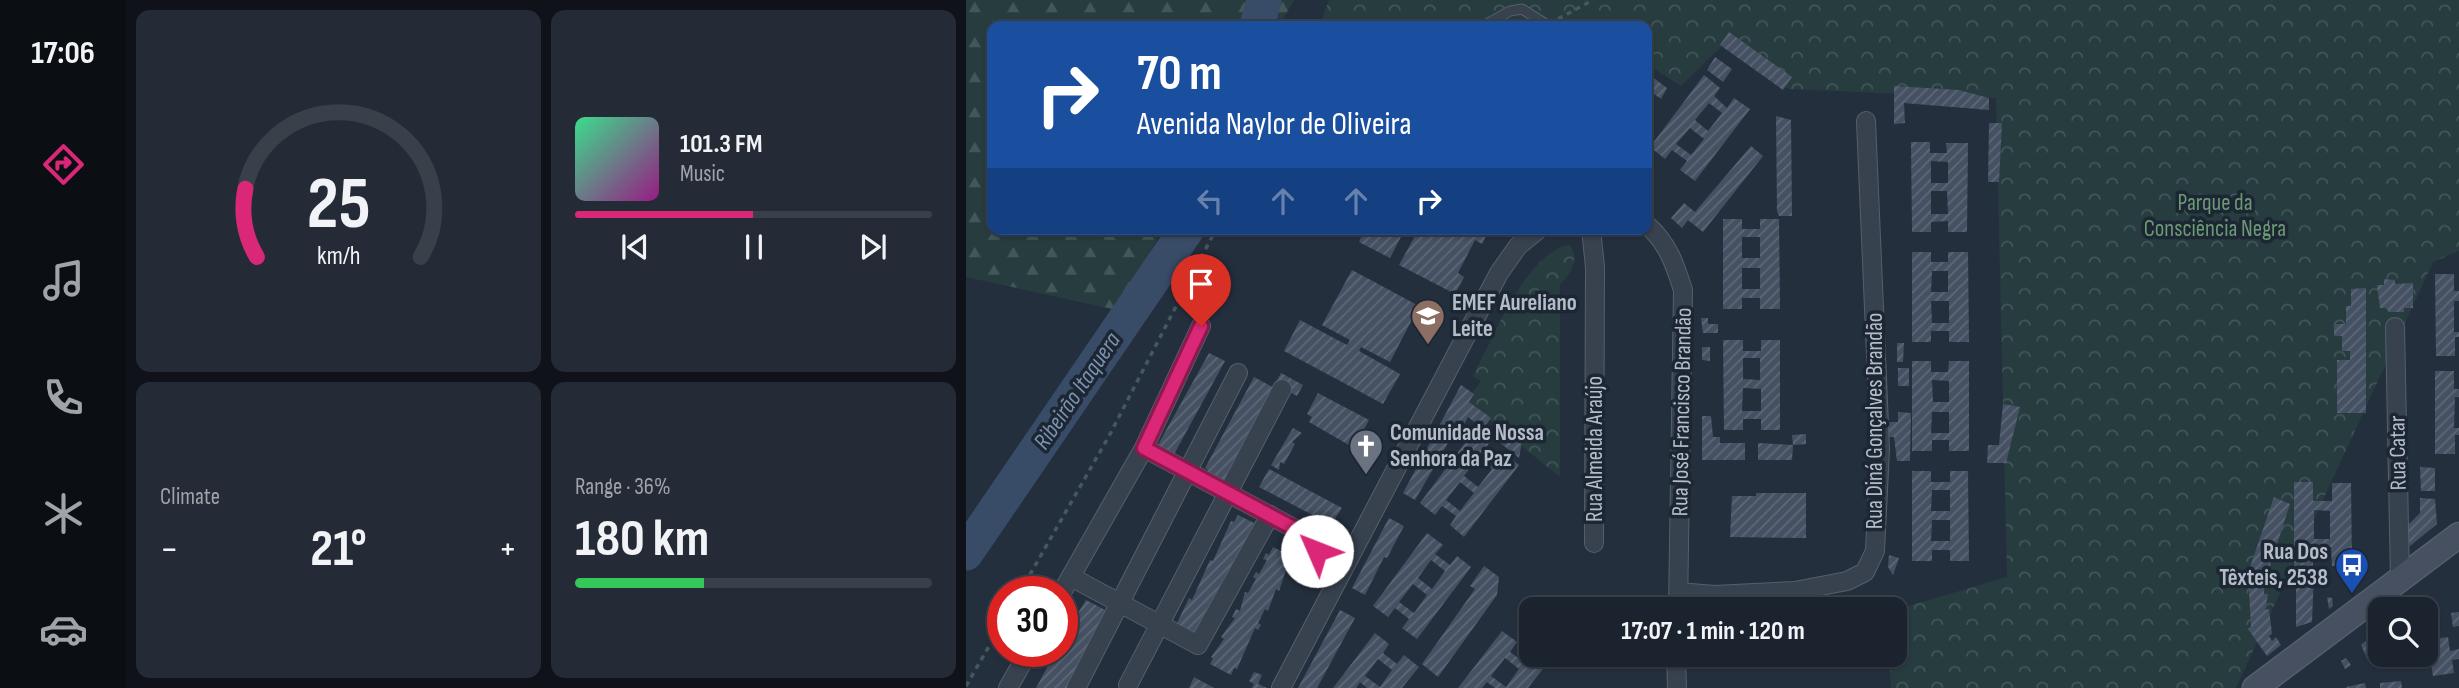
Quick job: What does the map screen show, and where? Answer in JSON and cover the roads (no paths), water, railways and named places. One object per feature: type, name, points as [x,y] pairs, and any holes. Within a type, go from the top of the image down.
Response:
[{"type":"street","name":"Rua Diná Gonçalves Brandão","points":[[1699,597],[1795,591],[1847,581],[1865,572],[1875,551],[1880,449],[1866,121]]},
{"type":"street","name":"Rua José Francisco Brandão","points":[[1652,232],[1671,254],[1683,290],[1679,597]]},
{"type":"street","points":[[1281,688],[1499,273],[1518,246],[1532,235]]},
{"type":"street","name":"Rua Almeida Araújo","points":[[1592,235],[1595,267],[1594,543]]},
{"type":"street","points":[[1072,576],[1144,448],[1201,326]]},
{"type":"street","name":"Rua Catar","points":[[2395,327],[2400,579]]},
{"type":"street","points":[[1076,688],[1238,373]]},
{"type":"street","points":[[1128,685],[1282,389]]},
{"type":"street","points":[[1144,448],[1314,539],[1318,562],[1338,579]]},
{"type":"street","points":[[1078,589],[1120,603],[1198,645],[1270,515]]},
{"type":"street","points":[[2255,688],[2459,534]]},
{"type":"street","points":[[1008,688],[1020,667]]},
{"type":"street","points":[[1676,667],[1676,688]]},
{"type":"lane","points":[[1492,21],[1510,11],[1522,9],[1540,21]]},
{"type":"waterway","name":"Ribeirão Itaquera","points":[[1258,21],[1264,0]]},
{"type":"waterway","name":"Ribeirão Itaquera","points":[[966,553],[1183,235]]},
{"type":"place","name":"EMEF Aureliano Leite","points":[[1428,346]]},
{"type":"place","name":"Comunidade Nossa Senhora da Paz","points":[[1366,476]]},
{"type":"place","name":"Rua Dos Têxteis, 2538","points":[[2352,595]]},
{"type":"park label","name":"Parque da Consciência Negra","points":[[2215,216]]}]
